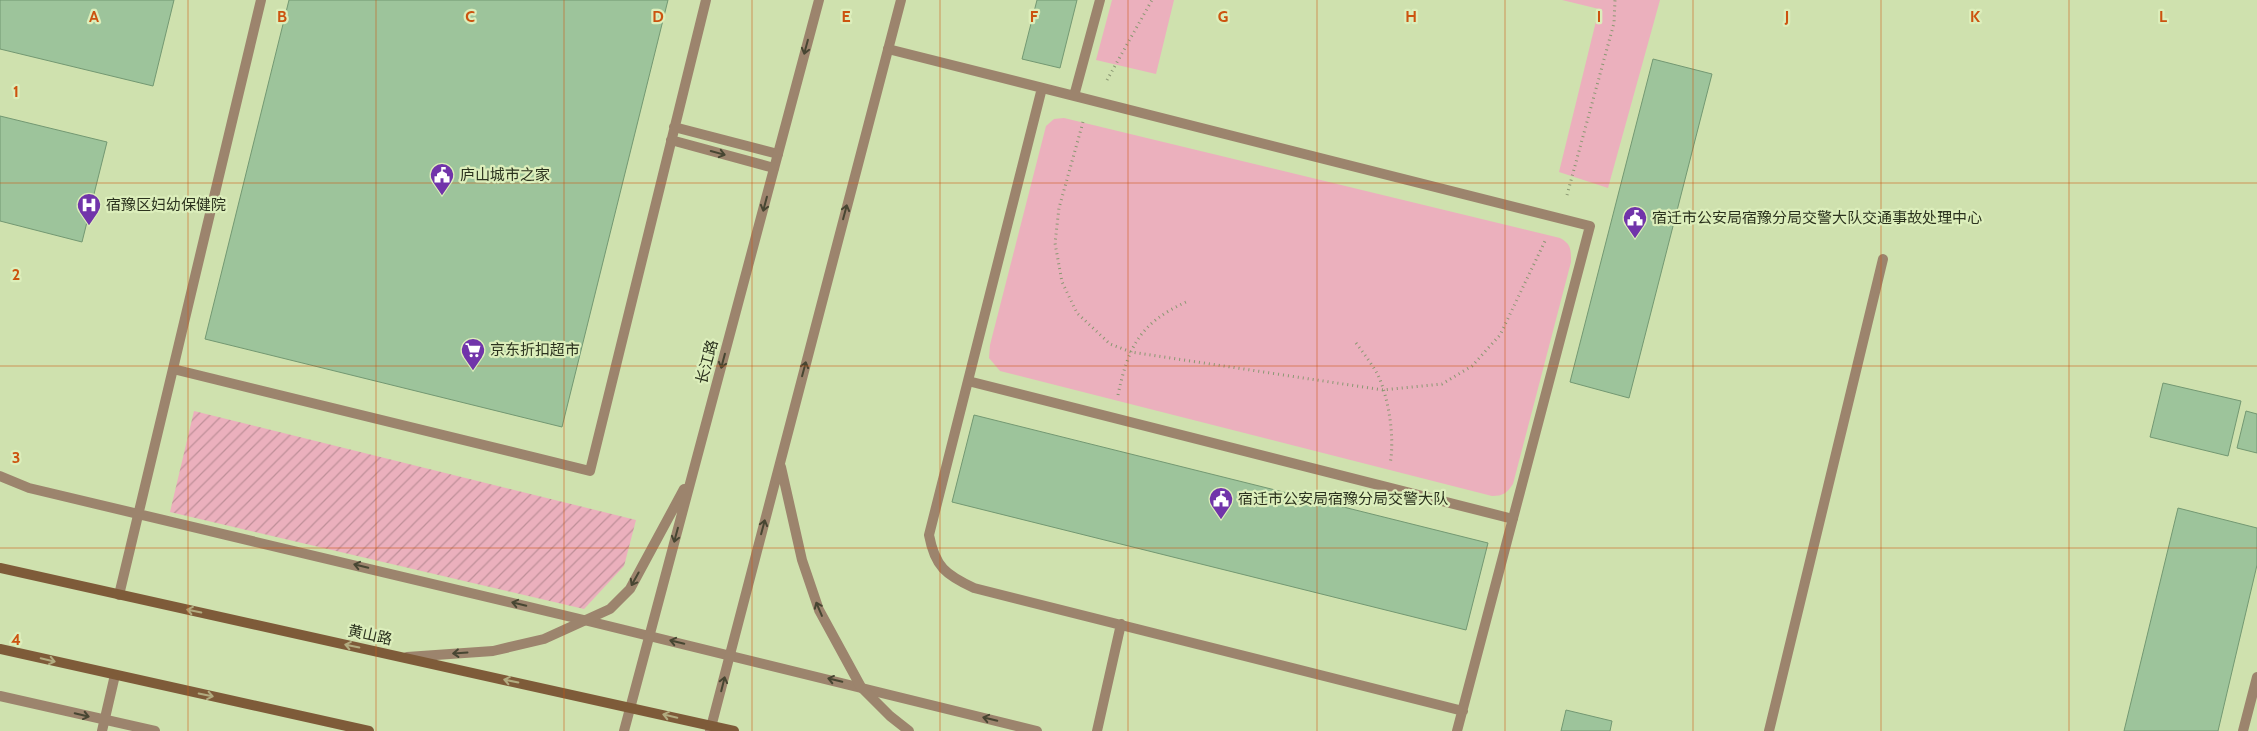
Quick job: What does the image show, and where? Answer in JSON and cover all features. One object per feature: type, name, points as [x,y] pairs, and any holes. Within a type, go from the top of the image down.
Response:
[{"type":"main road","name":"黄山路","points":[[0,568],[630,708],[711,728],[734,731]]},
{"type":"main road","points":[[0,649],[369,731]]},
{"type":"street","points":[[119,595],[261,0]]},
{"type":"street","points":[[173,369],[590,471],[706,0]]},
{"type":"street","name":"长江路","points":[[624,731],[819,0]]},
{"type":"street","points":[[711,728],[901,0]]},
{"type":"street","points":[[1074,96],[1100,0]]},
{"type":"street","points":[[888,49],[1590,226],[1457,731]]},
{"type":"street","points":[[1042,88],[928,535],[932,554],[942,569],[957,580],[974,588],[1463,711]]},
{"type":"street","points":[[674,127],[778,154]]},
{"type":"street","points":[[671,140],[774,168]]},
{"type":"street","points":[[1769,731],[1883,259]]},
{"type":"street","points":[[968,380],[1513,519]]},
{"type":"street","points":[[780,464],[802,560],[819,610],[861,687],[890,716],[909,731]]},
{"type":"street","points":[[403,658],[492,651],[544,639],[610,609],[630,589],[692,475]]},
{"type":"street","points":[[0,476],[29,488],[588,620],[1037,731]]},
{"type":"street","points":[[1097,731],[1121,624]]},
{"type":"street","points":[[102,731],[115,675]]},
{"type":"street","points":[[2243,731],[2257,677]]},
{"type":"street","points":[[0,696],[155,731]]},
{"type":"path","points":[[1152,0],[1080,129],[1059,208],[1055,243],[1062,282],[1077,314],[1110,344],[1131,352],[1383,390],[1442,384],[1472,366],[1500,335],[1570,190],[1614,23],[1615,0]]},
{"type":"path","points":[[1113,417],[1125,363],[1143,332],[1163,313],[1186,302]]},
{"type":"path","points":[[1356,343],[1370,361],[1379,377],[1383,390],[1392,440],[1386,487]]},
{"type":"shaded area","points":[[1112,0],[1174,0],[1156,74],[1096,60]]},
{"type":"shaded area","points":[[1562,0],[1660,0],[1608,188],[1559,172],[1599,9]]},
{"type":"shaded area","points":[[1064,118],[1560,238],[1566,242],[1570,250],[1571,262],[1513,484],[1509,490],[1502,495],[1492,496],[1000,371],[989,358],[990,345],[1046,126],[1054,119]]},
{"type":"shaded area","points":[[194,411],[636,520],[624,566],[584,609],[170,512]]},
{"type":"building","points":[[0,0],[174,0],[153,86],[0,49]]},
{"type":"building","points":[[289,0],[668,0],[562,427],[205,339]]},
{"type":"building","points":[[1037,0],[1077,0],[1060,68],[1022,59]]},
{"type":"building","points":[[1653,59],[1712,74],[1629,398],[1570,382]]},
{"type":"building","points":[[0,116],[107,142],[82,242],[0,221]]},
{"type":"building","points":[[2163,383],[2241,401],[2228,456],[2150,437]]},
{"type":"building","points":[[2246,411],[2257,414],[2257,453],[2237,448]]},
{"type":"building","points":[[974,415],[1488,543],[1466,630],[952,502]]},
{"type":"building","points":[[2178,508],[2257,528],[2257,565],[2218,731],[2124,731]]},
{"type":"building","points":[[1566,710],[1612,721],[1610,731],[1561,731]]},
{"type":"place","name":"庐山城市之家","points":[[442,196]]},
{"type":"place","name":"宿豫区妇幼保健院","points":[[89,226]]},
{"type":"place","name":"宿迁市公安局宿豫分局交警大队交通事故处理中心","points":[[1635,239]]},
{"type":"place","name":"京东折扣超市","points":[[473,371]]},
{"type":"place","name":"宿迁市公安局宿豫分局交警大队","points":[[1221,520]]}]
